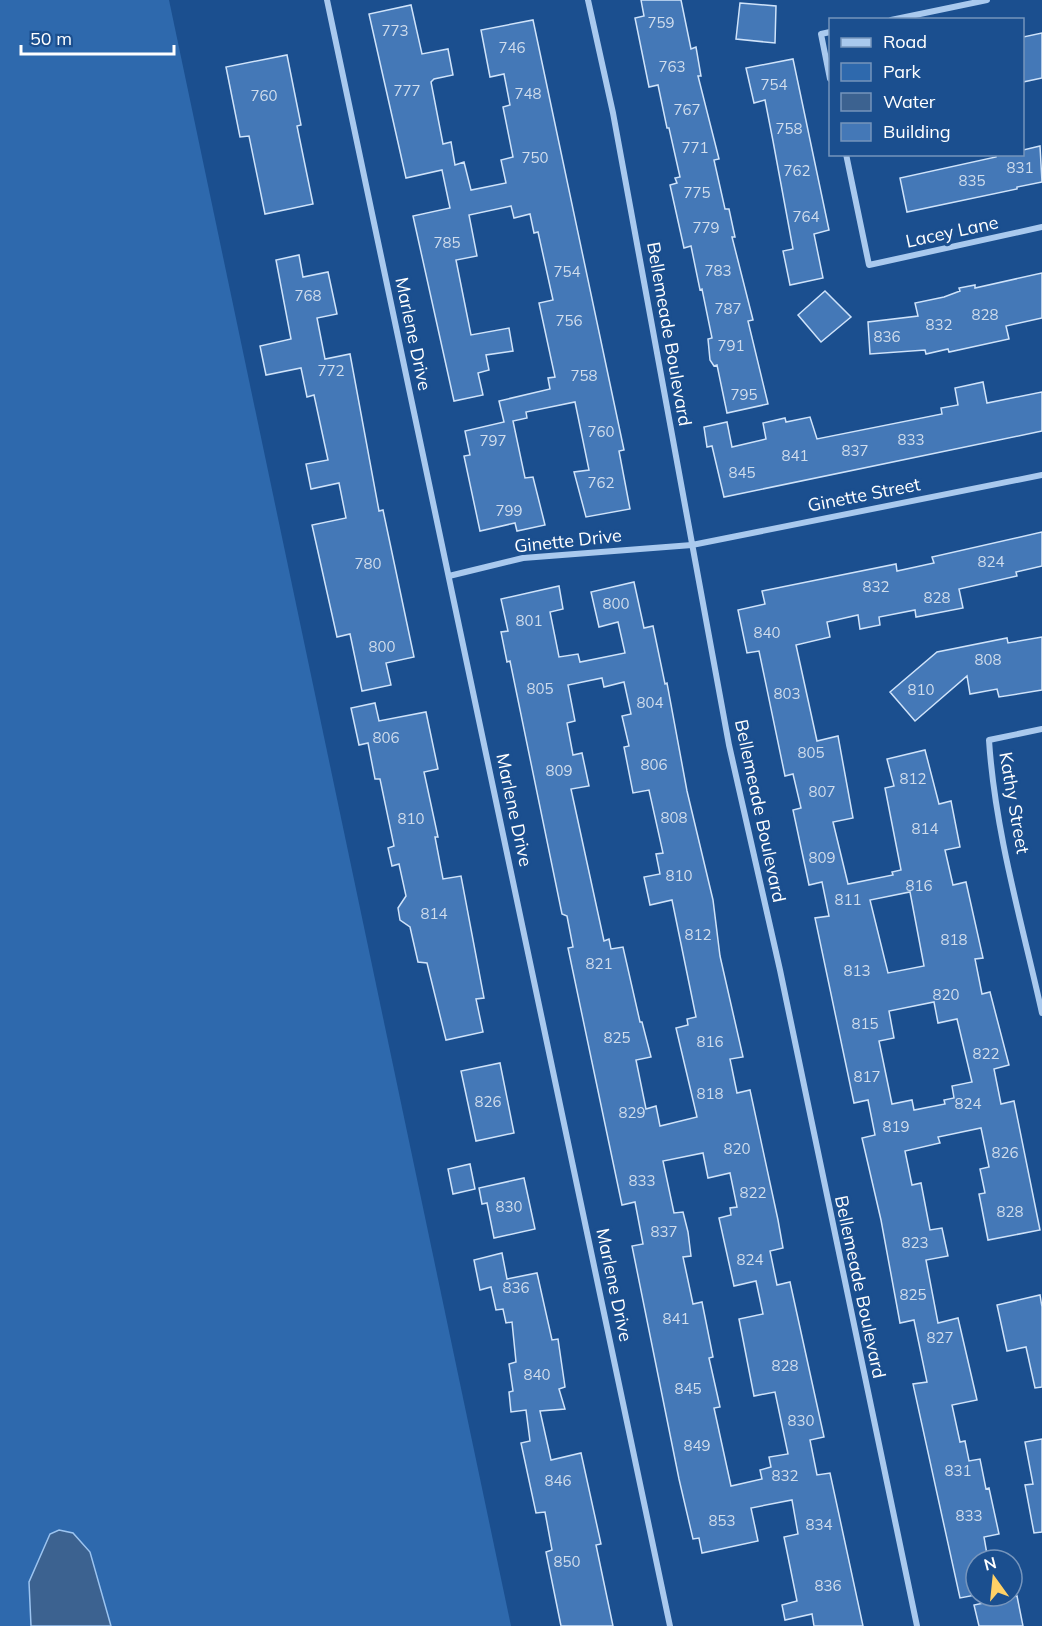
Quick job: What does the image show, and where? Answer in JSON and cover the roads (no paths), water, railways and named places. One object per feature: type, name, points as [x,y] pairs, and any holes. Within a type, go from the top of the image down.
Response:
[{"type":"street","name":"Marlene Drive","points":[[327,0],[670,1626]]},
{"type":"street","name":"Bellemeade Boulevard","points":[[588,0],[613,113],[729,745],[780,970],[916,1626]]},
{"type":"street","points":[[901,18],[987,0]]},
{"type":"street","points":[[829,32],[821,34],[829,70]]},
{"type":"street","name":"Lacey Lane","points":[[846,156],[869,265],[1042,228]]},
{"type":"street","name":"Ginette Street","points":[[692,545],[1042,475]]},
{"type":"street","name":"Ginette Drive","points":[[449,576],[523,558],[692,545]]},
{"type":"street","name":"Kathy Street","points":[[1042,729],[989,740],[991,773],[1000,826],[1042,1013]]},
{"type":"water","points":[[59,1530],[73,1533],[90,1552],[111,1626],[31,1626],[29,1582],[50,1534]]}]
